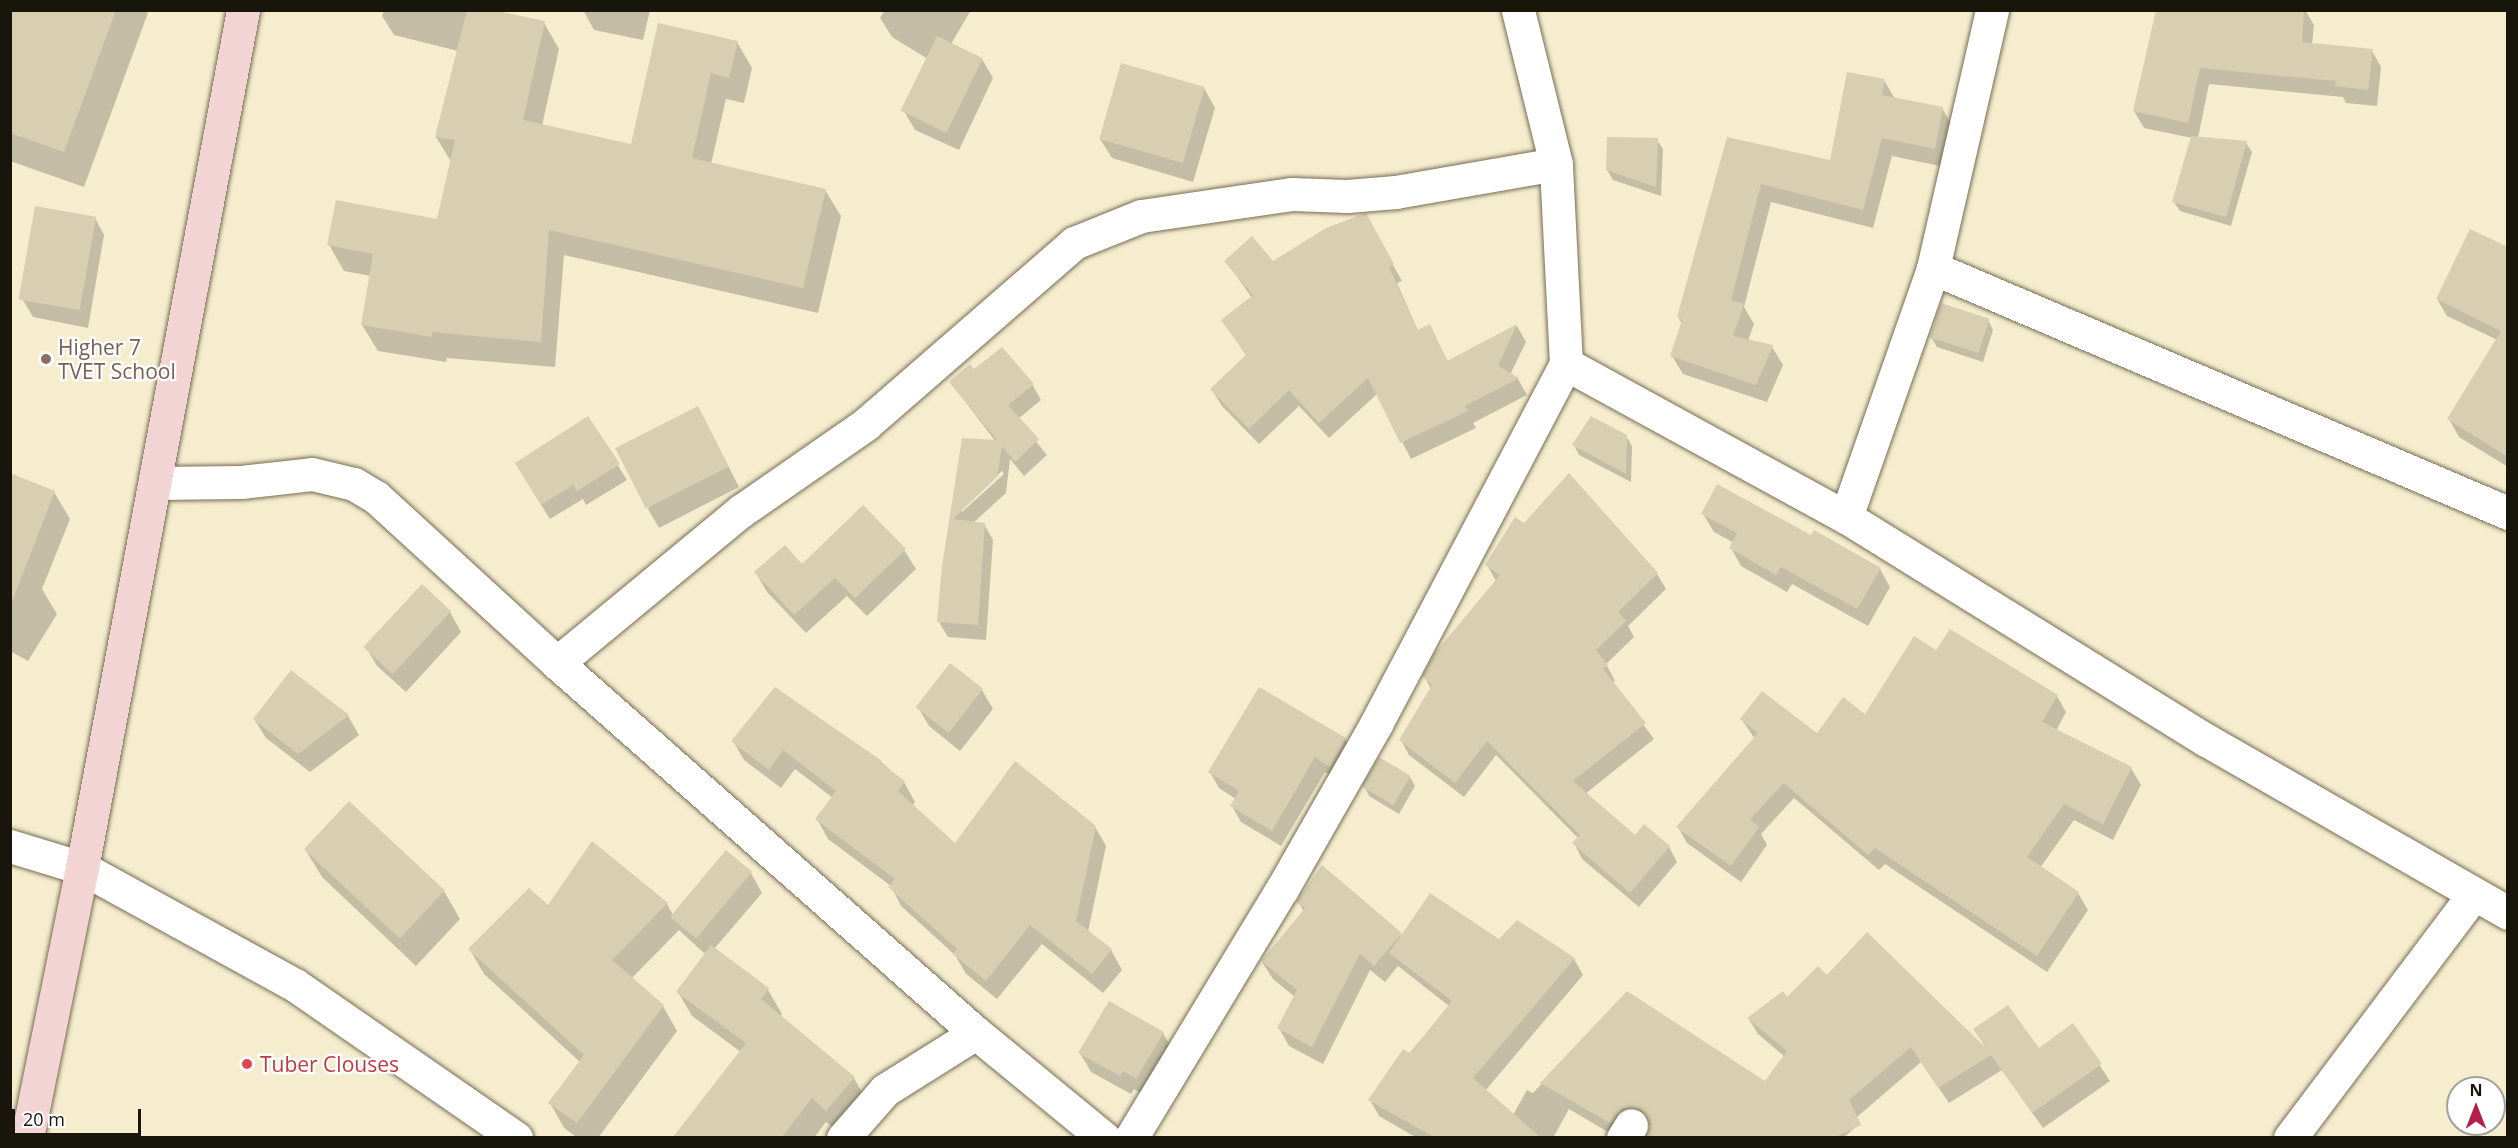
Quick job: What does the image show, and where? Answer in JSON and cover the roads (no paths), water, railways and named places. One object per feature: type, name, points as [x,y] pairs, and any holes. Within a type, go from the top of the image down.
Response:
[{"type":"main road","points":[[27,1137],[156,483],[243,10]]},
{"type":"street","points":[[1131,1137],[1282,889],[1376,724],[1566,364],[1556,164],[1518,10]]},
{"type":"street","points":[[1846,517],[1933,268],[1992,10]]},
{"type":"street","points":[[557,663],[741,511],[866,424],[1074,243],[1141,216],[1292,194],[1347,196],[1396,192],[1556,164]]},
{"type":"street","points":[[1933,268],[2508,513]]},
{"type":"street","points":[[1566,364],[1846,517],[2206,740],[2508,913]]},
{"type":"street","points":[[156,483],[241,482],[312,474],[354,484],[376,497],[557,663],[976,1033],[1104,1137]]},
{"type":"street","points":[[10,846],[82,867],[295,985],[516,1137]]},
{"type":"street","points":[[2290,1137],[2473,895]]},
{"type":"street","points":[[843,1137],[885,1090],[976,1033]]},
{"type":"place","name":"Higher 7 TVET School","points":[[46,359]]},
{"type":"place","name":"Tuber Clouses","points":[[247,1064]]}]
